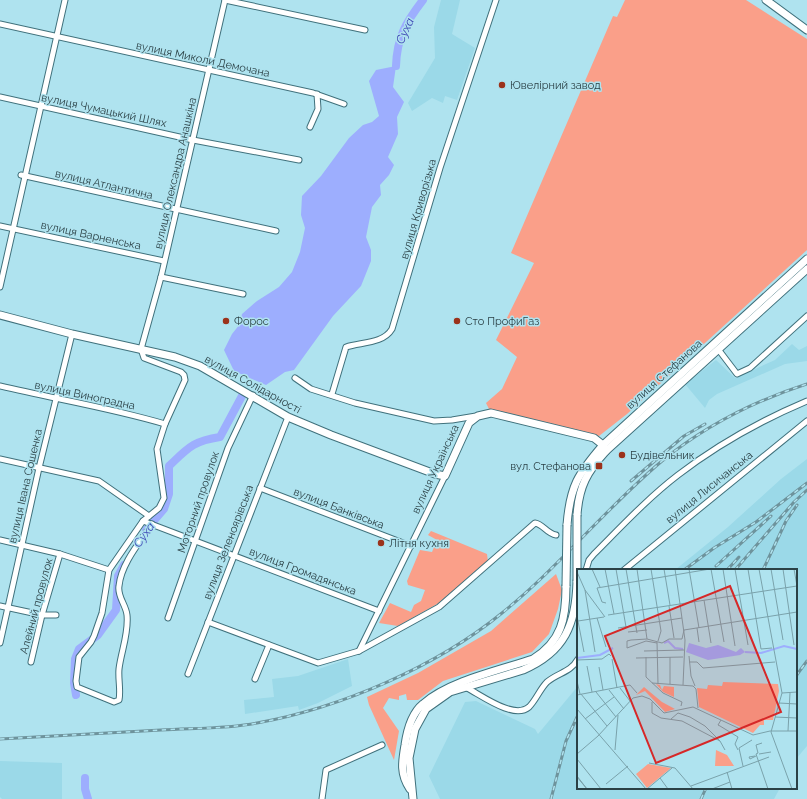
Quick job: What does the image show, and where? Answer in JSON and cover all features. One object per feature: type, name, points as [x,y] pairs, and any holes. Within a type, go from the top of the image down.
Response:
[{"type":"main road","points":[[766,0],[807,30]]},
{"type":"main road","name":"вулиця Стефанова","points":[[411,791],[403,778],[404,751],[410,726],[422,704],[446,688],[533,659],[543,652],[558,636],[562,625],[566,602],[567,525],[570,499],[576,480],[604,448],[807,259]]},
{"type":"main road","name":"вулиця Стефанова","points":[[577,581],[577,515],[579,496],[584,480],[604,448],[807,269]]},
{"type":"main road","name":"вулиця Солідарності","points":[[0,315],[72,334],[141,349],[200,366],[253,395],[288,417],[354,444],[444,476]]},
{"type":"main road","points":[[478,416],[491,413],[594,438],[604,448]]},
{"type":"main road","name":"вулиця Українська","points":[[444,476],[470,423],[478,416]]},
{"type":"main road","points":[[413,799],[411,791],[409,758],[415,729],[426,709],[450,692],[467,688],[534,666],[554,652],[563,641],[573,618],[577,581]]},
{"type":"street","points":[[0,287],[23,176],[42,106],[55,37],[65,0]]},
{"type":"street","points":[[225,0],[365,30]]},
{"type":"street","name":"вулиця Олександра Анашкіна","points":[[141,349],[161,277],[225,0]]},
{"type":"street","name":"вулиця Криворізька","points":[[332,394],[346,347],[377,340],[389,334],[392,329],[438,175],[496,0]]},
{"type":"street","name":"вулиця Миколи Демочана","points":[[0,24],[317,94],[344,104]]},
{"type":"street","points":[[310,127],[318,109],[317,94]]},
{"type":"street","name":"вулиця Чумацький Шлях","points":[[0,97],[193,140],[299,160]]},
{"type":"street","name":"вулиця Атлантична","points":[[23,176],[276,231]]},
{"type":"street","name":"вулиця Варненська","points":[[0,226],[164,261]]},
{"type":"street","points":[[161,277],[243,294]]},
{"type":"street","points":[[718,349],[737,374],[750,368],[807,316]]},
{"type":"street","name":"вулиця Івана Сошенка","points":[[0,643],[55,399],[72,334]]},
{"type":"street","points":[[141,349],[144,358],[181,372],[184,375],[185,380],[165,424],[157,449],[164,498],[159,508],[148,516],[109,570],[102,613],[92,642],[79,657],[76,681],[77,687],[107,699],[117,701],[120,695],[119,669],[127,614],[118,592],[122,572],[152,524]]},
{"type":"street","points":[[295,378],[311,389],[332,394],[355,403],[434,421],[478,416]]},
{"type":"street","name":"вулиця Виноградна","points":[[0,386],[55,399],[112,409],[165,424]]},
{"type":"street","name":"Моторний провулок","points":[[168,618],[228,448],[253,395]]},
{"type":"street","points":[[586,569],[589,560],[594,554],[634,514],[677,475],[713,450],[779,413],[807,401]]},
{"type":"street","name":"вулиця Зеленоярівська","points":[[188,674],[288,417]]},
{"type":"street","name":"вулиця Лисичанська","points":[[625,569],[807,421]]},
{"type":"street","points":[[0,459],[99,481],[148,516]]},
{"type":"street","name":"вулиця Українська","points":[[359,651],[444,476]]},
{"type":"street","name":"вулиця Банківська","points":[[260,488],[411,546]]},
{"type":"street","name":"вулиця Громадянська","points":[[144,522],[195,540],[379,611]]},
{"type":"street","points":[[208,622],[318,663],[359,651],[439,607],[535,523],[538,523],[552,534],[556,534]]},
{"type":"street","points":[[0,540],[60,554],[109,570]]},
{"type":"street","name":"Алейний провулок","points":[[31,662],[42,615],[60,554]]},
{"type":"street","points":[[0,606],[42,615],[56,615]]},
{"type":"street","points":[[254,679],[269,644]]},
{"type":"street","points":[[467,688],[510,711],[520,711],[528,708],[554,676],[573,668],[577,661]]},
{"type":"street","points":[[322,799],[326,770],[382,745]]},
{"type":"shaded area","points":[[441,0],[460,0],[452,34],[475,48],[457,100],[445,96],[443,103],[432,98],[412,111],[408,103],[435,58],[434,27]]},
{"type":"shaded area","points":[[625,0],[746,0],[807,39],[807,250],[627,414],[599,436],[490,411],[486,403],[502,389],[517,357],[496,340],[534,263],[511,253],[613,16],[617,17]]},
{"type":"shaded area","points":[[792,344],[799,350],[807,346],[807,361],[785,364],[717,394],[709,400],[705,408],[685,384],[716,360],[735,378],[775,360]]},
{"type":"shaded area","points":[[807,459],[807,746],[797,758],[797,569],[676,569],[728,527],[781,479]]},
{"type":"shaded area","points":[[431,531],[487,554],[488,562],[439,603],[398,626],[379,623],[390,603],[411,612],[414,605],[421,601],[425,590],[408,585],[407,581],[420,550],[432,552],[437,540],[428,535]]},
{"type":"shaded area","points":[[556,574],[562,590],[558,609],[549,634],[532,652],[443,681],[418,700],[407,700],[406,694],[399,696],[399,700],[389,698],[383,708],[399,731],[394,760],[369,705],[367,697],[418,673],[491,631]]},
{"type":"shaded area","points":[[348,659],[352,686],[318,703],[299,710],[298,706],[245,714],[244,700],[274,697],[272,679],[298,676]]},
{"type":"shaded area","points":[[577,687],[577,789],[779,789],[774,799],[440,799],[429,776],[465,702],[476,701],[535,729],[538,734]]},
{"type":"shaded area","points":[[0,761],[62,763],[62,799],[2,799],[0,797]]},
{"type":"water","points":[[396,66],[393,87],[404,102],[397,117],[398,134],[388,157],[394,165],[389,175],[380,185],[381,195],[372,207],[366,237],[371,250],[371,261],[361,286],[333,316],[294,370],[285,372],[266,385],[234,371],[224,350],[232,334],[240,324],[242,314],[257,301],[279,287],[292,272],[300,252],[305,228],[301,215],[302,196],[321,176],[349,138],[363,125],[372,122],[379,116],[369,81],[376,70]]},
{"type":"waterway","name":"Суха","points":[[396,66],[400,38],[407,23],[423,0]]},
{"type":"waterway","name":"Суха","points":[[146,530],[164,509],[169,494],[169,466],[181,454],[197,443],[220,437],[242,396]]},
{"type":"waterway","name":"Суха","points":[[76,695],[74,683],[75,659],[79,649],[98,635],[116,610],[118,576],[124,565]]},
{"type":"waterway","name":"Суха","points":[[85,778],[85,789],[88,799]]},
{"type":"railway","points":[[0,739],[245,725],[289,716],[321,707],[386,683],[448,651],[476,633],[502,613],[543,576],[641,479],[678,448],[713,426],[749,407],[768,398],[807,384]]},
{"type":"railway","points":[[631,481],[684,436],[705,424]]},
{"type":"railway","points":[[685,569],[714,548],[756,522],[807,483]]},
{"type":"railway","points":[[736,569],[794,502],[807,490]]},
{"type":"railway","points":[[763,569],[786,521],[797,505]]},
{"type":"railway","points":[[716,566],[771,516]]},
{"type":"railway","points":[[728,569],[739,557]]},
{"type":"railway","points":[[797,675],[807,661]]},
{"type":"railway","points":[[551,799],[566,741],[577,717]]},
{"type":"railway","points":[[701,799],[706,789]]},
{"type":"place","name":"Ювелірний завод","points":[[502,85]]},
{"type":"place","name":"Форос","points":[[226,321]]},
{"type":"place","name":"Сто ПрофиГаз","points":[[457,321]]},
{"type":"place","name":"Будівельник","points":[[622,455]]},
{"type":"place","name":"вул. Стефанова","points":[[599,466]]},
{"type":"place","name":"Літня кухня","points":[[381,543]]}]
